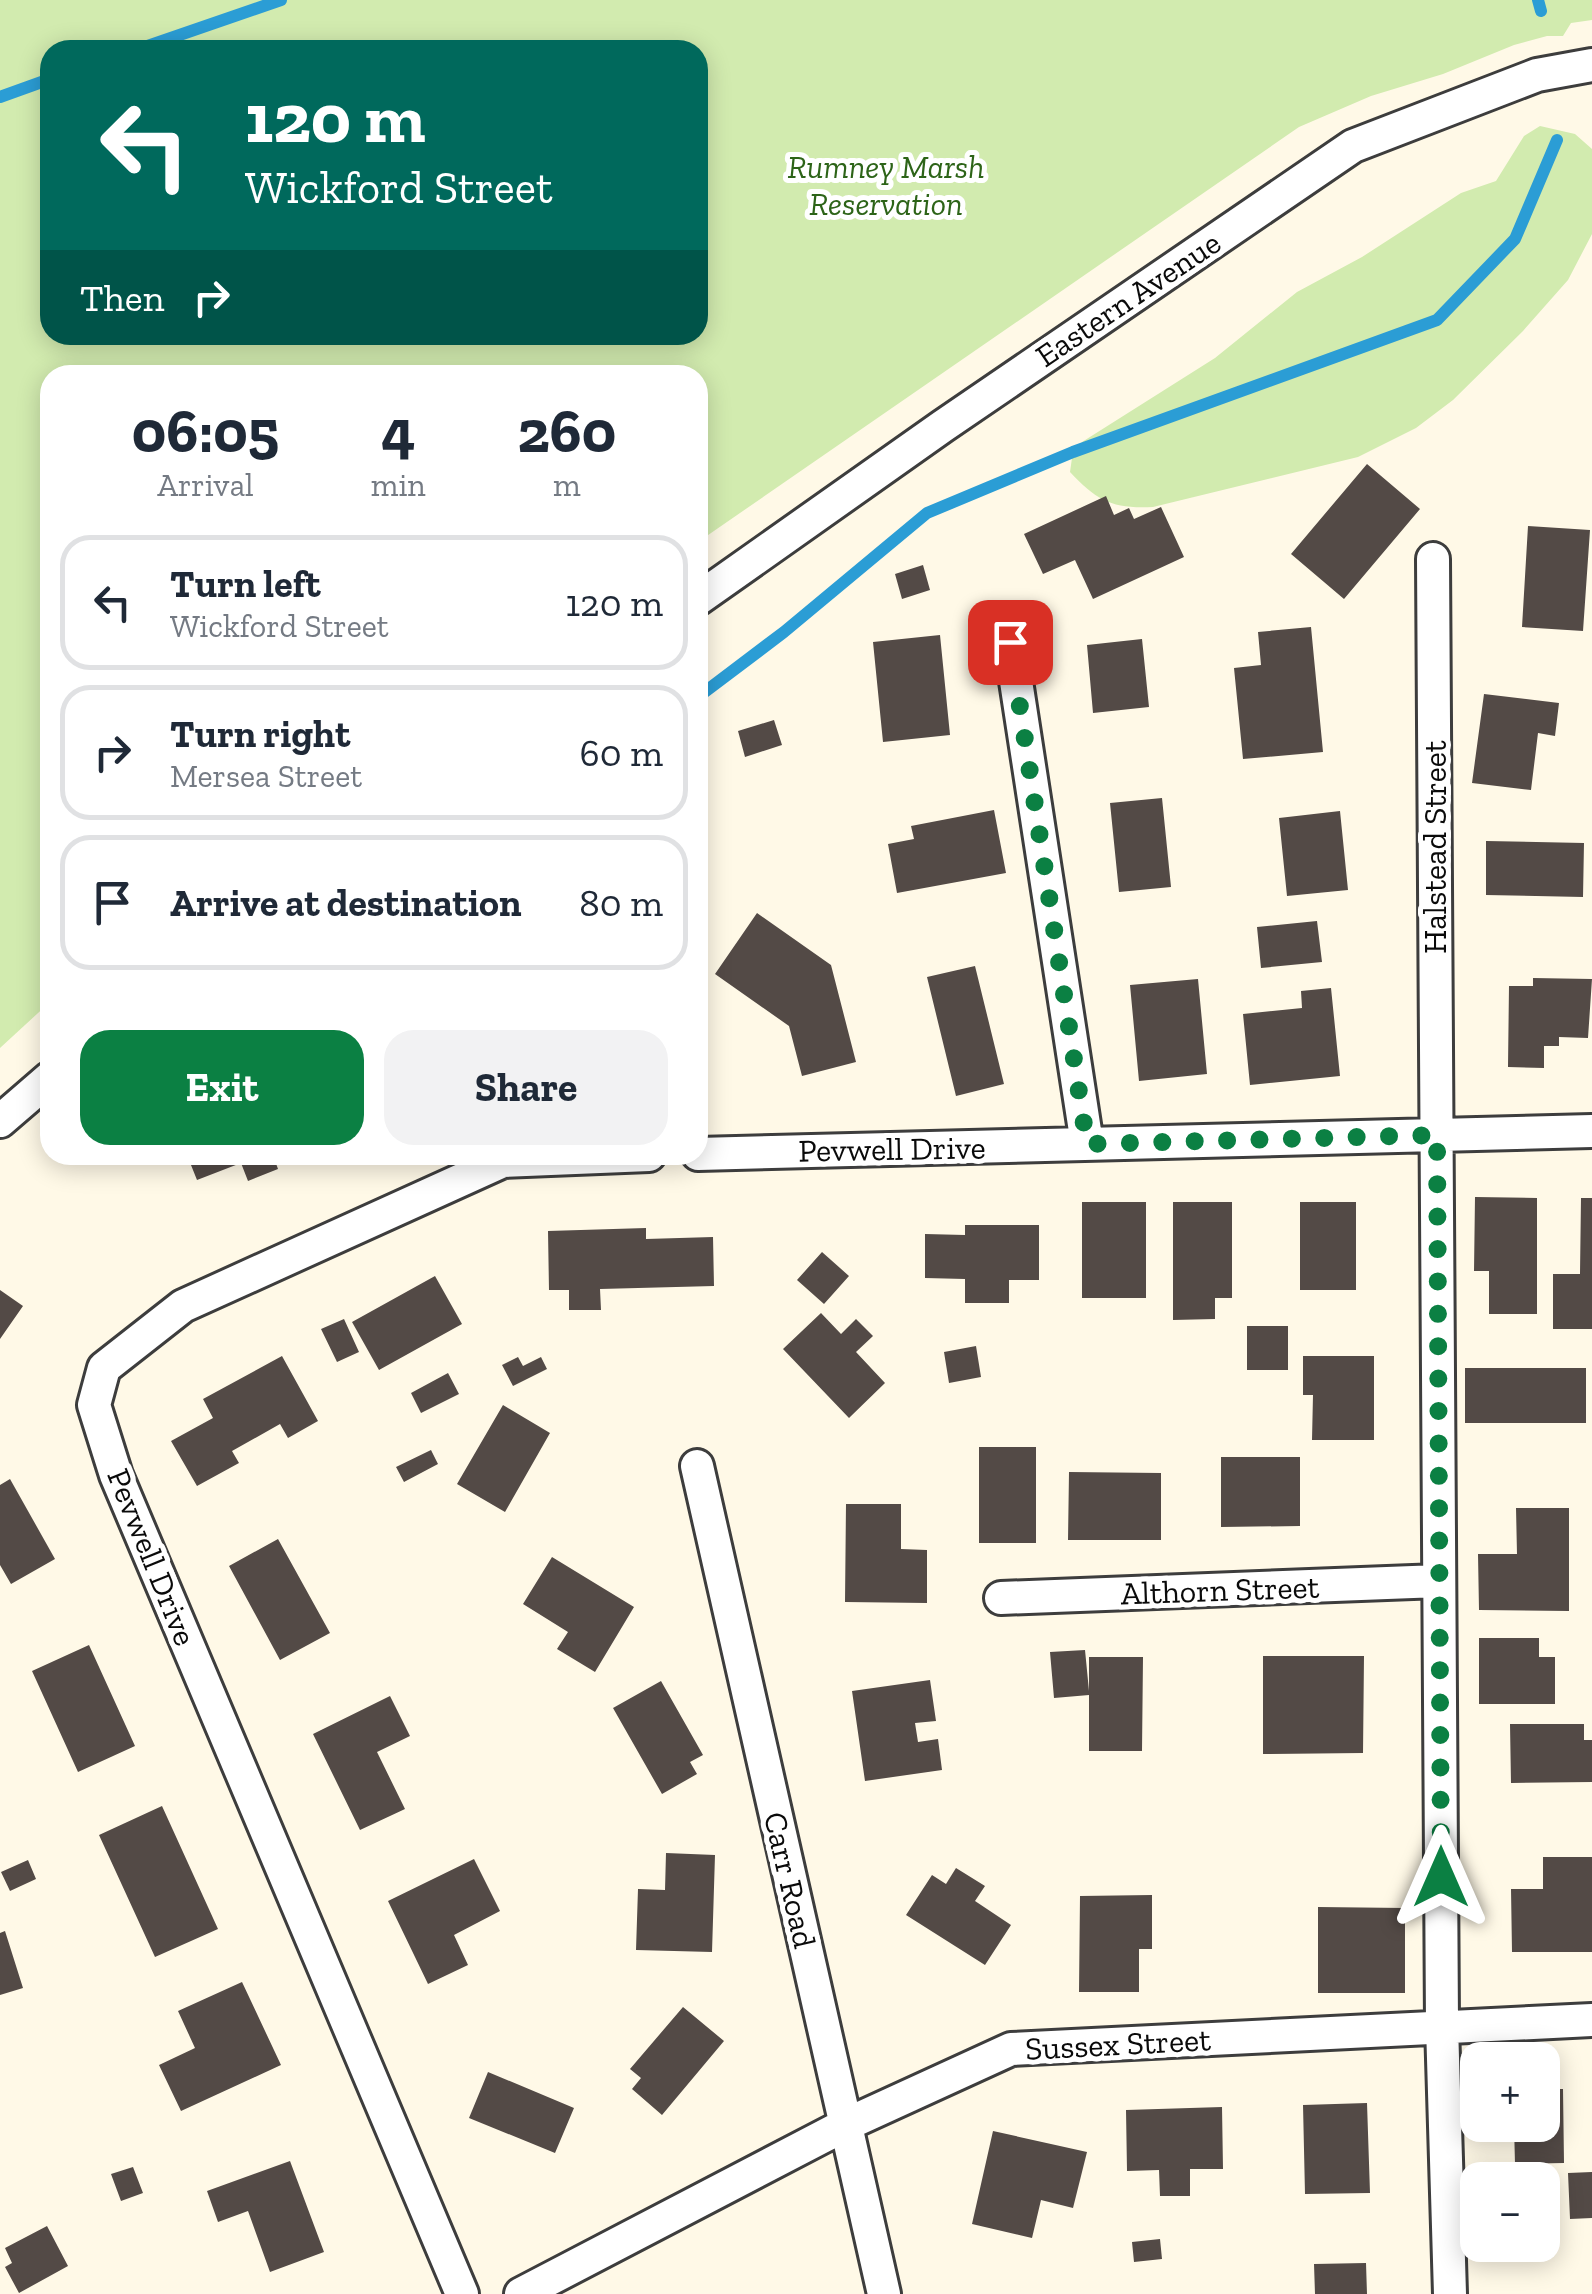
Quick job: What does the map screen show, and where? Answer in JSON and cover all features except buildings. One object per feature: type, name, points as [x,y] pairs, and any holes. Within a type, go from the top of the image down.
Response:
[{"type":"street","name":"Eastern Avenue","points":[[708,592],[1353,146],[1538,75],[1592,65]]},
{"type":"street","name":"Halstead Street","points":[[1432,559],[1442,2025],[1450,2294]]},
{"type":"street","points":[[1010,642],[1087,1144]]},
{"type":"street","points":[[0,1120],[40,1086]]},
{"type":"street","name":"Pevwell Drive","points":[[708,1154],[1592,1131]]},
{"type":"street","name":"Pevwell Drive","points":[[462,2294],[124,1493],[94,1405],[104,1368],[183,1306],[491,1165]]},
{"type":"street","name":"Carr Road","points":[[698,1466],[884,2294]]},
{"type":"street","name":"Althorn Street","points":[[1001,1598],[1440,1581]]},
{"type":"street","name":"Sussex Street","points":[[521,2294],[845,2126],[1011,2049],[1592,2020]]},
{"type":"green space","name":"Rumney Marsh Reservation","points":[[0,0],[1592,0],[1592,20],[1571,23],[1563,36],[1514,45],[1443,74],[1371,96],[1299,127],[708,535],[708,365],[40,365],[40,1011],[0,1048]]},
{"type":"green space","points":[[1540,126],[1575,134],[1592,149],[1592,234],[1568,280],[1523,331],[1453,400],[1416,428],[1358,457],[1153,507],[1107,501],[1070,472],[1072,458],[1082,442],[1215,358],[1297,292],[1362,257],[1461,193],[1496,181],[1524,136]]},
{"type":"waterway","points":[[165,40],[281,0]]},
{"type":"waterway","points":[[1538,0],[1541,11]]},
{"type":"waterway","points":[[0,97],[40,83]]},
{"type":"waterway","points":[[708,689],[927,513],[1073,452],[1437,320],[1515,239],[1557,140]]},
{"type":"route","points":[[1010,642],[1087,1144],[1437,1135],[1441,1877]]}]
